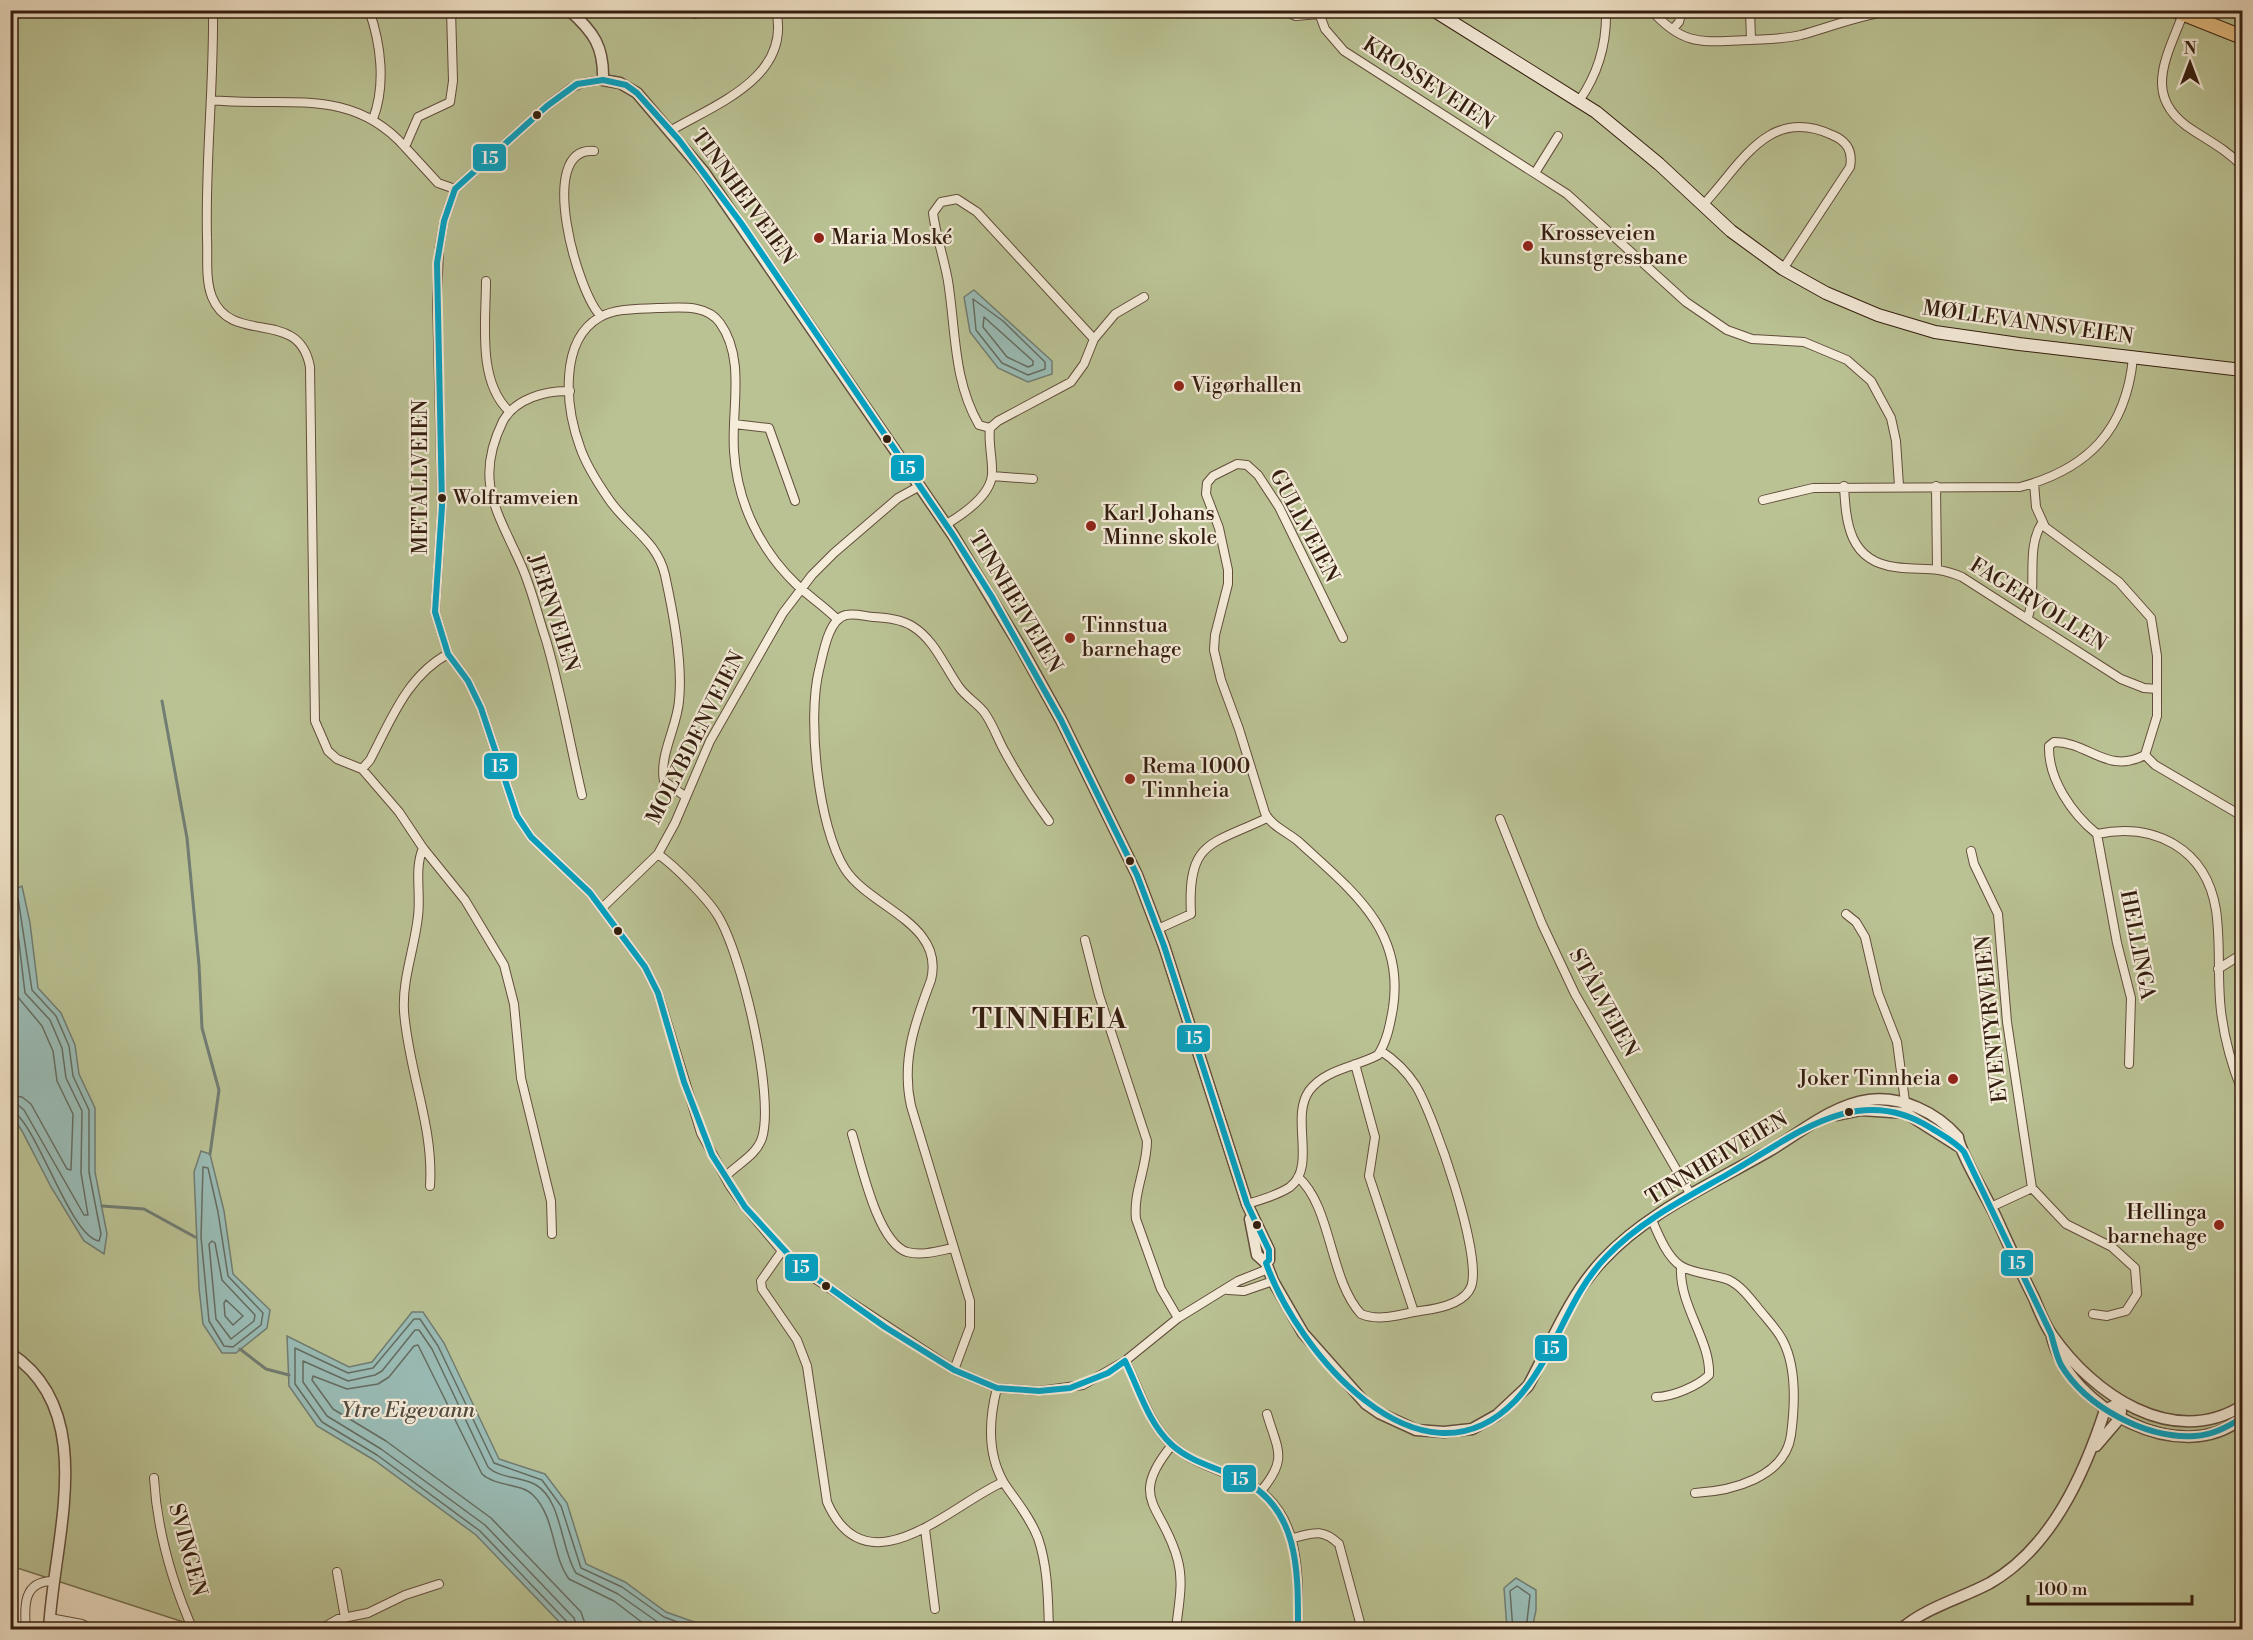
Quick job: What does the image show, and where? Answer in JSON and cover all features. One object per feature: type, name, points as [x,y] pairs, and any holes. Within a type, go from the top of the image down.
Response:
[{"type":"highway","points":[[2178,12],[2242,36]]},
{"type":"main road","name":"MØLLEVANNSVEIEN","points":[[1433,10],[1579,101],[1622,131],[1731,231],[1783,269],[1860,309],[1916,327],[1976,339],[2242,370]]},
{"type":"street","points":[[213,10],[214,56],[207,136],[208,284],[212,297],[227,318],[237,323],[287,332],[301,342],[308,356],[311,380],[315,721],[328,751],[338,759],[362,770],[394,805],[423,848],[465,900],[497,951],[511,984],[521,1078],[551,1201],[552,1234]]},
{"type":"street","points":[[369,10],[379,41],[380,56],[378,94],[373,119]]},
{"type":"street","points":[[405,147],[418,117],[450,102],[453,81],[451,10]]},
{"type":"street","points":[[569,10],[581,20],[602,51],[603,80]]},
{"type":"street","points":[[670,131],[735,93],[766,67],[778,40],[776,10]]},
{"type":"street","points":[[1281,10],[1296,16],[1318,12]]},
{"type":"street","points":[[1579,101],[1599,63],[1606,30],[1606,10]]},
{"type":"street","points":[[1651,10],[1673,29],[1697,41],[1711,43],[1800,35],[1890,11]]},
{"type":"street","points":[[1673,29],[1679,22],[1682,10]]},
{"type":"street","points":[[1750,10],[1751,40]]},
{"type":"street","name":"KROSSEVEIEN","points":[[1318,12],[1333,39],[1359,63],[1535,173],[1585,208],[1686,302],[1727,330],[1752,339],[1804,342],[1847,360],[1871,381],[1885,404],[1894,428],[1899,486]]},
{"type":"street","points":[[2178,12],[2162,71],[2162,94],[2184,124],[2223,149],[2242,166]]},
{"type":"street","name":"TINNHEIVEIEN","points":[[603,80],[620,83],[637,93],[670,131],[741,223],[992,597],[1061,720],[1128,854],[1158,929],[1247,1204],[1269,1250],[1267,1266],[1273,1281],[1303,1333],[1366,1404],[1392,1420],[1416,1430],[1457,1431],[1486,1422],[1519,1397],[1528,1386],[1575,1296],[1590,1274],[1614,1249],[1652,1220],[1691,1195],[1827,1117],[1838,1108],[1880,1099],[1928,1113],[1951,1129],[1958,1137],[1958,1146],[1991,1207],[2051,1334],[2088,1376],[2121,1402],[2144,1413],[2181,1421],[2219,1417],[2242,1406]]},
{"type":"street","name":"METALLVEIEN","points":[[603,80],[577,84],[563,94],[455,189],[444,221],[436,280],[442,506],[434,597],[438,626],[448,654],[468,681],[481,708],[510,799],[524,828],[602,908],[629,942],[658,993],[701,1133],[725,1178],[745,1207],[782,1251],[822,1284],[954,1370],[997,1388],[1039,1391],[1070,1388],[1108,1373],[1178,1318],[1267,1266]]},
{"type":"street","points":[[210,100],[313,102],[344,108],[373,119],[405,147],[438,183],[455,189]]},
{"type":"street","points":[[1703,205],[1758,141],[1776,130],[1808,127],[1845,142],[1850,150],[1850,167],[1783,269]]},
{"type":"street","points":[[1535,173],[1558,136]]},
{"type":"street","points":[[594,151],[581,152],[568,163],[564,174],[564,198],[578,267],[591,302],[601,316]]},
{"type":"street","points":[[990,428],[980,425],[974,414],[957,364],[948,281],[933,213],[941,202],[957,199],[977,212],[1094,339]]},
{"type":"street","points":[[486,281],[490,375],[499,399],[509,411],[543,393],[570,391]]},
{"type":"street","points":[[990,428],[998,421],[1071,382],[1084,364],[1094,339],[1115,314],[1144,297]]},
{"type":"street","points":[[686,797],[664,781],[662,771],[676,721],[681,686],[665,574],[655,549],[610,501],[581,450],[572,419],[571,357],[575,345],[592,322],[601,316],[641,309],[698,308],[718,319],[725,330],[733,353],[735,466],[752,523],[766,548],[801,589],[838,620]]},
{"type":"street","points":[[1762,500],[1798,490],[1844,486],[2020,487],[2034,483],[2070,469],[2095,448],[2116,421],[2132,372],[2133,358]]},
{"type":"street","name":"JERNVEIEN","points":[[509,411],[489,462],[491,489],[498,518],[526,576],[548,649],[582,795]]},
{"type":"street","points":[[734,424],[769,428],[795,501]]},
{"type":"street","points":[[945,525],[980,497],[992,477],[990,428]]},
{"type":"street","name":"GULLVEIEN","points":[[1267,818],[1221,680],[1214,650],[1228,577],[1219,528],[1206,494],[1207,483],[1213,476],[1237,465],[1250,467],[1258,475],[1279,507],[1343,638]]},
{"type":"street","points":[[992,477],[1034,479]]},
{"type":"street","points":[[2034,483],[2036,507],[2042,523],[2055,537],[2087,556],[2119,582],[2151,618],[2157,641],[2157,716],[2145,755],[2136,760],[2110,761],[2064,742],[2054,742],[2049,746],[2049,762],[2056,780],[2081,820],[2097,834],[2130,830],[2156,835],[2177,845],[2193,861],[2206,880],[2215,908],[2224,1030],[2242,1091]]},
{"type":"street","name":"FAGERVOLLEN","points":[[1844,486],[1849,532],[1853,542],[1880,562],[1895,567],[1937,568],[1976,584],[2121,679],[2144,688],[2157,689]]},
{"type":"street","points":[[1936,486],[1937,568]]},
{"type":"street","name":"MOLYBDENVEIEN","points":[[602,908],[658,854],[719,724],[771,631],[801,589],[827,560],[874,517],[898,498],[918,487]]},
{"type":"street","points":[[2028,617],[2032,595],[2035,541],[2042,523]]},
{"type":"street","points":[[954,1370],[970,1328],[972,1315],[970,1301],[908,1092],[909,1048],[931,980],[932,958],[924,939],[908,920],[876,900],[854,881],[839,858],[824,818],[818,760],[815,693],[826,645],[838,620],[848,615],[890,619],[912,626],[929,640],[965,696],[985,712],[1010,761],[1049,821]]},
{"type":"street","points":[[362,770],[370,760],[411,684],[427,666],[448,654]]},
{"type":"street","points":[[2145,755],[2156,765],[2242,816]]},
{"type":"street","points":[[1158,929],[1191,914],[1193,869],[1207,846],[1220,837],[1267,818],[1286,830],[1363,903],[1383,932],[1392,958],[1395,983],[1390,1026],[1381,1051],[1368,1061],[1355,1064],[1321,1079],[1310,1089],[1301,1112],[1303,1152],[1298,1177],[1285,1190],[1247,1204]]},
{"type":"street","name":"STÅLVEIEN","points":[[1500,819],[1542,924],[1575,994],[1691,1195]]},
{"type":"street","name":"HELLINGA","points":[[2097,834],[2117,943],[2131,998],[2129,1064]]},
{"type":"street","points":[[423,848],[418,867],[418,915],[407,975],[404,1010],[430,1147],[430,1186]]},
{"type":"street","name":"EVENTYRVEIEN","points":[[1971,850],[1974,864],[1998,914],[2008,1032],[2032,1188]]},
{"type":"street","name":"MOLYBDENVEIEN","points":[[658,854],[699,893],[718,916],[730,941],[749,1008],[762,1074],[764,1125],[759,1146],[725,1178]]},
{"type":"street","points":[[1846,914],[1857,922],[1865,937],[1878,993],[1900,1054],[1906,1108]]},
{"type":"street","points":[[1085,940],[1099,995],[1147,1141],[1147,1154],[1134,1207],[1136,1219],[1154,1272],[1178,1318]]},
{"type":"street","points":[[2218,969],[2242,954]]},
{"type":"street","points":[[1298,1177],[1304,1182],[1316,1206],[1352,1304],[1369,1317],[1414,1312],[1462,1299],[1470,1288],[1474,1276],[1467,1227],[1429,1115],[1409,1076],[1381,1051]]},
{"type":"street","points":[[1355,1064],[1375,1137],[1370,1176],[1414,1312]]},
{"type":"street","points":[[852,1134],[878,1218],[888,1238],[897,1246],[914,1253],[953,1248]]},
{"type":"street","points":[[1991,1207],[2032,1188],[2066,1224],[2112,1247],[2135,1268],[2137,1294],[2126,1311],[2107,1316],[2093,1314]]},
{"type":"street","points":[[1652,1220],[1674,1260],[1681,1267],[1730,1281],[1750,1298],[1783,1341],[1790,1363],[1793,1389],[1790,1442],[1779,1462],[1769,1471],[1729,1490],[1695,1493]]},
{"type":"street","points":[[782,1251],[761,1281],[762,1289],[797,1340],[807,1366],[825,1488],[832,1513],[848,1531],[872,1541],[894,1541],[925,1529],[1003,1482]]},
{"type":"street","points":[[1656,1397],[1704,1380],[1709,1374],[1707,1358],[1684,1298],[1681,1267]]},
{"type":"street","points":[[1227,1290],[1244,1291],[1273,1281]]},
{"type":"street","points":[[2051,1334],[2056,1355],[2063,1368],[2089,1397],[2120,1418],[2159,1432],[2181,1436],[2204,1436],[2224,1430],[2242,1418]]},
{"type":"street","points":[[10,1353],[37,1375],[54,1401],[62,1428],[65,1479],[50,1624],[82,1624],[94,1629]]},
{"type":"street","points":[[1125,1361],[1152,1420],[1172,1445],[1261,1491],[1283,1518],[1293,1538],[1297,1562],[1298,1629]]},
{"type":"street","points":[[997,1388],[990,1422],[991,1436],[1003,1482],[1031,1522],[1041,1549],[1048,1593],[1049,1629]]},
{"type":"street","points":[[1900,1629],[1928,1611],[1988,1583],[2027,1555],[2060,1510],[2092,1451],[2105,1410],[2121,1402]]},
{"type":"street","points":[[2092,1451],[2120,1418],[2121,1402]]},
{"type":"street","points":[[1261,1491],[1275,1475],[1280,1463],[1268,1414]]},
{"type":"street","points":[[1172,1445],[1151,1475],[1148,1486],[1150,1500],[1171,1536],[1179,1563],[1181,1592],[1176,1629]]},
{"type":"street","name":"SVINGEN","points":[[154,1478],[157,1515],[165,1546],[179,1598],[193,1629]]},
{"type":"street","points":[[925,1529],[935,1609]]},
{"type":"street","points":[[1293,1538],[1318,1532],[1328,1534],[1339,1544],[1362,1629]]},
{"type":"street","points":[[337,1572],[345,1618]]},
{"type":"street","points":[[26,1629],[25,1604],[32,1588],[39,1583],[53,1581]]},
{"type":"street","points":[[319,1629],[345,1618],[375,1611],[405,1595],[439,1584]]},
{"type":"green space","points":[[11,11],[2242,11],[2242,1629],[208,1630],[11,1566]]},
{"type":"water","points":[[974,290],[1052,361],[1052,374],[1028,382],[998,368],[970,332],[964,297]]},
{"type":"water","points":[[22,886],[30,923],[38,988],[61,1013],[75,1045],[79,1074],[95,1108],[95,1172],[107,1234],[104,1254],[84,1241],[11,1114],[11,891]]},
{"type":"water","points":[[201,1151],[210,1154],[224,1211],[233,1274],[270,1310],[267,1328],[236,1353],[222,1353],[203,1324],[199,1288],[194,1172]]},
{"type":"water","name":"Ytre Eigevann","points":[[412,1312],[423,1312],[444,1343],[499,1459],[545,1474],[567,1503],[586,1564],[625,1582],[666,1612],[714,1629],[566,1629],[476,1535],[374,1460],[317,1426],[289,1386],[287,1336],[349,1367],[372,1362]]},
{"type":"water","points":[[1516,1578],[1536,1590],[1536,1610],[1532,1629],[1507,1629],[1504,1588]]},
{"type":"waterway","points":[[162,701],[187,838],[199,965],[202,1028],[219,1090],[210,1154]]},
{"type":"waterway","points":[[102,1206],[144,1209],[195,1237]]},
{"type":"waterway","points":[[240,1349],[266,1369],[289,1375]]},
{"type":"transit line","name":"15","points":[[1125,1361],[1108,1373],[1070,1388],[1039,1391],[997,1388],[954,1370],[885,1327],[799,1266],[745,1207],[712,1155],[684,1082],[658,993],[645,967],[590,893],[531,837],[517,816],[481,708],[468,681],[448,654],[435,612],[442,506],[437,263],[444,221],[455,189],[547,106],[577,84],[603,80],[626,85],[637,93],[679,140],[741,223],[953,535],[992,597],[1061,720],[1137,875],[1164,946],[1247,1204],[1269,1250],[1269,1260],[1266,1263],[1281,1298],[1304,1335],[1333,1370],[1366,1401],[1402,1423],[1440,1433],[1478,1427],[1515,1401],[1529,1384],[1592,1273],[1619,1244],[1634,1232],[1680,1201],[1801,1131],[1851,1112],[1877,1110],[1903,1115],[1931,1128],[1961,1148],[2051,1334],[2061,1365],[2072,1380],[2101,1407],[2138,1426],[2176,1436],[2208,1434],[2242,1418]]},
{"type":"transit line","name":"15","points":[[1125,1361],[1156,1427],[1172,1445],[1197,1461],[1242,1480],[1261,1492],[1275,1508],[1285,1525],[1296,1565],[1298,1630]]},
{"type":"place","name":"Maria Moské","points":[[819,238]]},
{"type":"place","name":"Krosseveien kunstgressbane","points":[[1528,246]]},
{"type":"place","name":"Vigørhallen","points":[[1179,386]]},
{"type":"place","name":"Wolframveien","points":[[442,498]]},
{"type":"place","name":"Karl Johans Minne skole","points":[[1091,526]]},
{"type":"place","name":"Tinnstua barnehage","points":[[1070,638]]},
{"type":"place","name":"Rema 1000 Tinnheia","points":[[1130,779]]},
{"type":"place","name":"Joker Tinnheia","points":[[1953,1079]]},
{"type":"place","name":"Hellinga barnehage","points":[[2219,1225]]},
{"type":"district","name":"TINNHEIA","points":[[1050,1020]]}]
